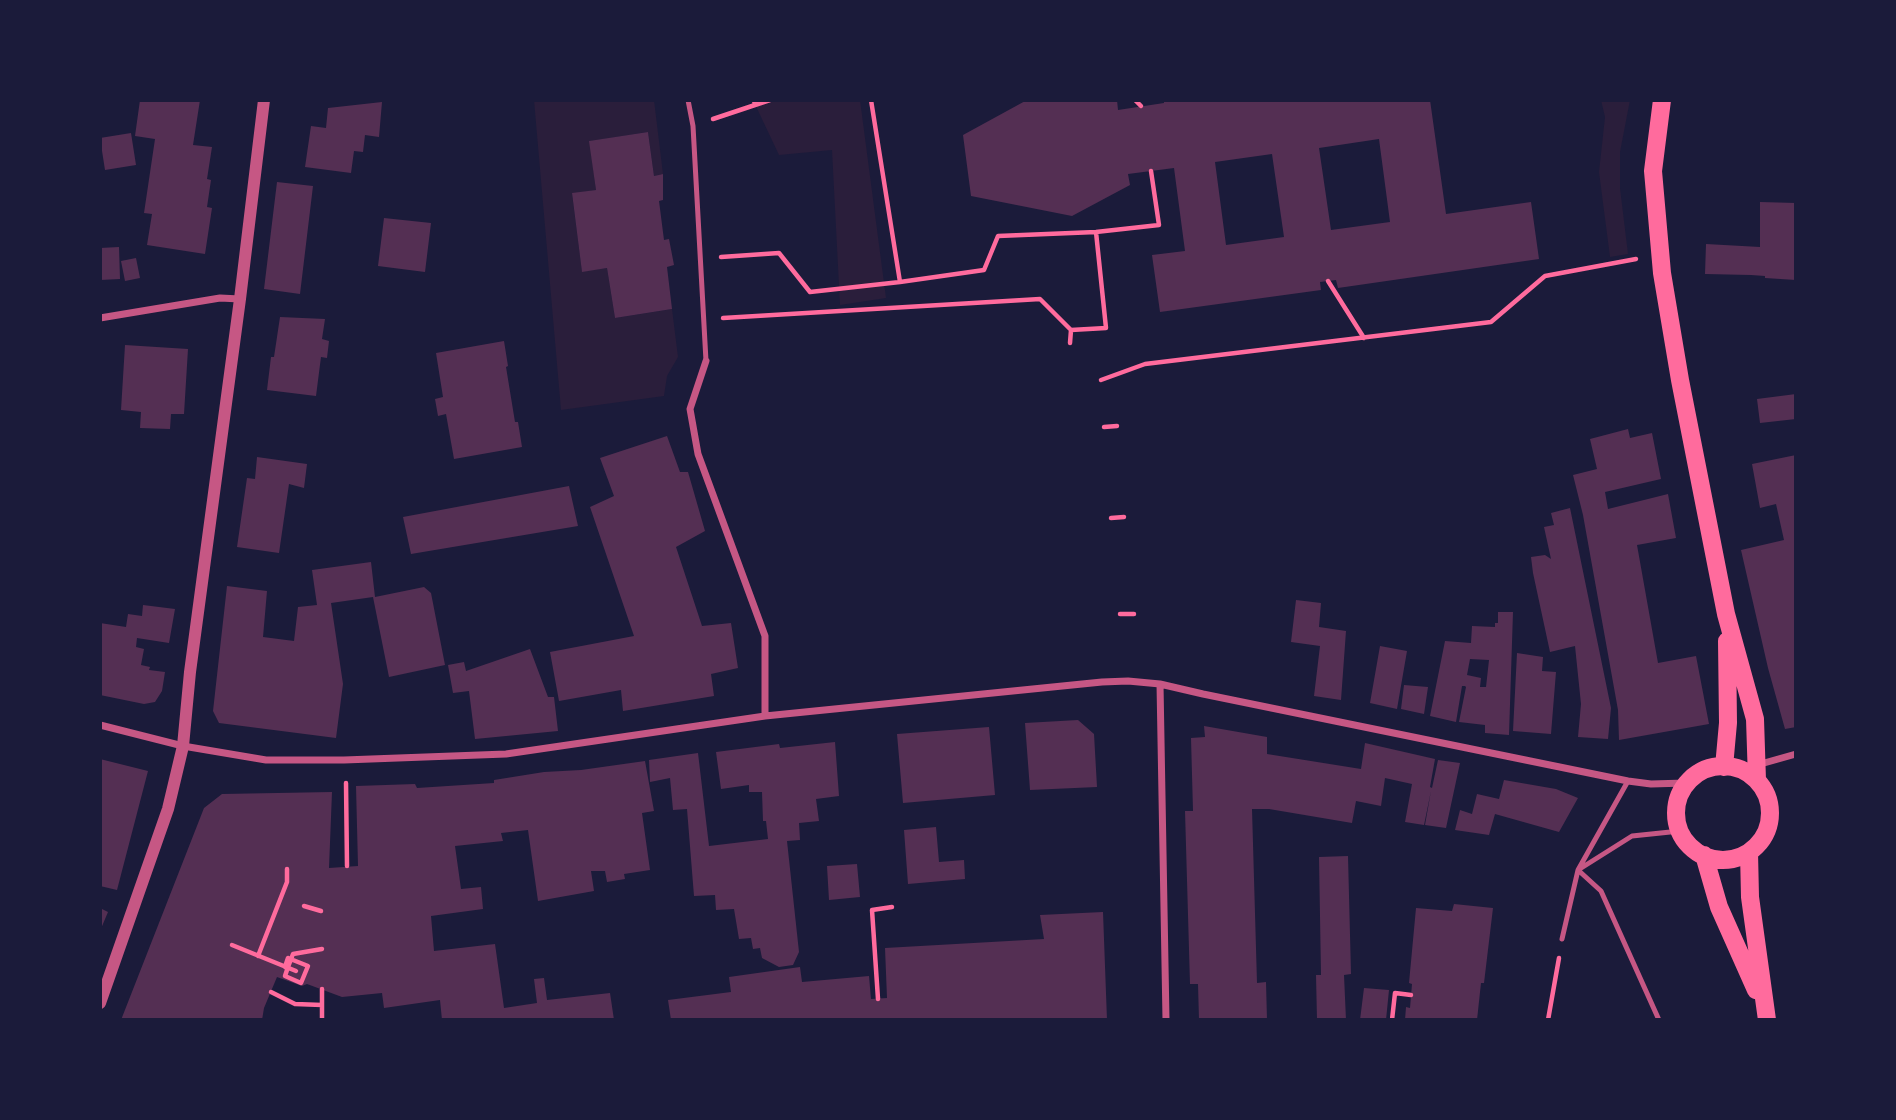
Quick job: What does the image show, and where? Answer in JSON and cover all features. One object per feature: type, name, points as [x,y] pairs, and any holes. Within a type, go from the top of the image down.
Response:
[{"type":"main road","points":[[1662,100],[1653,171],[1660,255],[1680,380],[1726,614],[1755,719],[1756,773],[1769,800],[1770,811],[1768,828],[1749,852],[1728,860],[1715,859],[1689,844],[1680,831],[1676,813],[1679,796],[1686,783],[1693,776],[1715,766],[1756,773]]},
{"type":"main road","points":[[1724,767],[1728,723],[1726,614]]},
{"type":"main road","points":[[1749,852],[1750,897],[1766,1015]]},
{"type":"main road","points":[[1704,855],[1719,907],[1766,1015]]},
{"type":"street","points":[[100,1003],[168,809],[183,746],[190,672],[264,100]]},
{"type":"street","points":[[100,318],[220,298],[240,299]]},
{"type":"street","points":[[706,361],[690,409],[698,454],[765,636],[765,716]]},
{"type":"street","points":[[100,725],[183,746],[266,760],[344,761],[506,754],[765,716],[1102,682],[1160,684],[1628,781],[1651,784],[1686,783]]},
{"type":"street","points":[[1160,684],[1166,1020]]},
{"type":"street","points":[[1756,773],[1796,754]]},
{"type":"lane","points":[[688,100],[693,126],[706,361]]},
{"type":"lane","points":[[1562,939],[1578,870],[1628,781]]},
{"type":"lane","points":[[1578,870],[1632,836],[1680,831]]},
{"type":"lane","points":[[1578,870],[1601,891],[1659,1020]]},
{"type":"path","points":[[693,126],[755,102],[770,100]]},
{"type":"path","points":[[871,100],[900,282]]},
{"type":"path","points":[[1135,100],[1141,106]]},
{"type":"path","points":[[699,258],[779,253],[810,292],[984,270],[998,236],[1096,232],[1159,225],[1151,171]]},
{"type":"path","points":[[702,319],[1040,299],[1071,330],[1106,328],[1096,232]]},
{"type":"path","points":[[1101,380],[1145,365],[1490,322],[1545,276],[1660,255]]},
{"type":"path","points":[[1328,281],[1364,338]]},
{"type":"path","points":[[1070,343],[1071,330]]},
{"type":"path","points":[[1104,427],[1116,426]]},
{"type":"path","points":[[1111,518],[1124,517]]},
{"type":"path","points":[[1120,614],[1134,614]]},
{"type":"path","points":[[346,783],[347,866]]},
{"type":"path","points":[[258,956],[286,882],[287,869]]},
{"type":"path","points":[[304,906],[321,911]]},
{"type":"path","points":[[878,999],[872,910],[892,907]]},
{"type":"path","points":[[1548,1020],[1562,939]]},
{"type":"path","points":[[232,945],[287,967]]},
{"type":"path","points":[[287,967],[288,958],[308,966],[301,983],[285,976],[287,967],[293,954],[322,949]]},
{"type":"path","points":[[322,989],[322,1020]]},
{"type":"path","points":[[271,992],[295,1004],[322,1004]]},
{"type":"path","points":[[1392,1020],[1395,993],[1411,995]]},
{"type":"shaded area","points":[[534,100],[654,100],[663,174],[654,176],[648,132],[590,141],[596,190],[572,194],[582,271],[607,268],[615,318],[672,309],[678,357],[667,376],[664,396],[561,410]]},
{"type":"shaded area","points":[[753,100],[860,100],[886,298],[840,305],[832,150],[779,155]]},
{"type":"shaded area","points":[[1601,100],[1630,100],[1620,152],[1620,188],[1628,254],[1610,257],[1599,172],[1605,117]]},
{"type":"building","points":[[140,100],[200,100],[193,145],[212,147],[207,179],[211,180],[207,207],[212,208],[205,254],[147,245],[152,214],[144,213],[155,139],[135,136]]},
{"type":"building","points":[[1027,100],[1117,100],[1118,110],[1164,103],[1164,100],[1430,100],[1446,214],[1531,202],[1539,259],[1338,288],[1336,280],[1320,282],[1321,290],[1160,312],[1152,255],[1185,251],[1174,168],[1128,174],[1130,185],[1072,216],[971,196],[963,135]],"holes":[[[1379,139],[1390,222],[1331,230],[1319,148]],[[1272,154],[1284,237],[1226,245],[1215,162]]]},
{"type":"building","points":[[382,102],[379,137],[365,135],[363,152],[354,151],[351,173],[305,167],[311,126],[326,128],[328,108]]},
{"type":"building","points":[[648,132],[654,176],[663,174],[663,200],[659,201],[664,240],[669,239],[674,265],[667,267],[672,309],[615,318],[607,268],[582,272],[572,193],[596,190],[589,141]]},
{"type":"building","points":[[131,133],[136,165],[105,170],[100,138]]},
{"type":"building","points":[[277,182],[313,186],[300,294],[264,289]]},
{"type":"building","points":[[1760,202],[1796,203],[1796,280],[1705,274],[1706,244],[1760,247]]},
{"type":"building","points":[[384,218],[431,223],[425,272],[378,266]]},
{"type":"building","points":[[119,247],[120,279],[100,280],[100,248]]},
{"type":"building","points":[[136,258],[140,278],[125,281],[121,261]]},
{"type":"building","points":[[280,317],[325,319],[322,339],[329,341],[327,358],[321,357],[316,396],[267,390]]},
{"type":"building","points":[[504,341],[515,422],[518,422],[522,447],[454,459],[446,414],[438,416],[435,399],[443,397],[436,353]]},
{"type":"building","points":[[125,345],[188,349],[184,414],[171,414],[170,429],[140,428],[141,412],[121,410]]},
{"type":"building","points":[[1796,394],[1796,419],[1760,423],[1757,399]]},
{"type":"building","points":[[1628,429],[1630,438],[1652,433],[1661,479],[1605,492],[1608,509],[1668,494],[1676,538],[1637,545],[1658,663],[1696,656],[1709,724],[1619,740],[1618,710],[1583,515],[1573,475],[1597,469],[1590,439]]},
{"type":"building","points":[[667,436],[680,472],[688,472],[705,531],[676,547],[702,626],[731,623],[738,668],[711,674],[714,696],[623,711],[621,690],[559,701],[550,652],[634,636],[590,507],[614,496],[600,458]]},
{"type":"building","points":[[1796,455],[1796,727],[1785,729],[1741,550],[1784,540],[1776,504],[1760,508],[1752,464]]},
{"type":"building","points":[[257,457],[307,464],[304,488],[289,484],[279,553],[237,547],[247,478],[255,479]]},
{"type":"building","points":[[569,486],[578,526],[411,554],[403,517]]},
{"type":"building","points":[[1570,508],[1611,708],[1608,739],[1578,737],[1581,704],[1575,646],[1550,652],[1533,573],[1531,557],[1545,555],[1551,559],[1544,527],[1554,525],[1551,513]]},
{"type":"building","points":[[371,562],[375,597],[424,587],[431,593],[445,665],[389,677],[373,597],[331,603],[343,684],[336,738],[219,723],[213,711],[227,586],[267,591],[263,637],[294,641],[298,607],[317,605],[312,570]]},
{"type":"building","points":[[1296,600],[1321,603],[1319,627],[1346,631],[1341,700],[1314,696],[1320,646],[1291,642]]},
{"type":"building","points":[[143,605],[175,609],[169,643],[137,638],[136,647],[144,649],[141,665],[150,667],[149,670],[165,672],[162,691],[155,702],[144,704],[100,695],[100,623],[126,627],[128,614],[142,616]]},
{"type":"building","points":[[1498,612],[1513,612],[1509,735],[1485,733],[1485,725],[1459,722],[1465,686],[1462,686],[1456,722],[1430,716],[1445,641],[1471,643],[1472,626],[1495,627],[1495,623],[1498,623]],"holes":[[[1470,659],[1489,660],[1486,687],[1480,687],[1481,678],[1467,675]]]},
{"type":"building","points":[[1380,646],[1407,651],[1397,709],[1370,703]]},
{"type":"building","points":[[530,649],[548,697],[554,697],[558,731],[475,739],[469,691],[453,693],[448,665],[464,662],[466,671]]},
{"type":"building","points":[[1517,653],[1543,657],[1542,671],[1556,672],[1551,734],[1513,731]]},
{"type":"building","points":[[1404,685],[1428,687],[1424,714],[1401,709]]},
{"type":"building","points":[[1078,720],[1094,734],[1097,787],[1030,790],[1025,723]]},
{"type":"building","points":[[1204,726],[1267,737],[1267,754],[1361,769],[1365,743],[1435,759],[1432,788],[1438,760],[1460,763],[1446,828],[1425,825],[1431,791],[1424,825],[1405,822],[1412,784],[1385,778],[1381,806],[1356,801],[1352,823],[1269,809],[1252,809],[1257,983],[1266,982],[1267,1020],[1199,1020],[1198,984],[1190,984],[1185,811],[1193,811],[1191,738],[1205,737]]},
{"type":"building","points":[[989,727],[995,795],[903,803],[897,734]]},
{"type":"building","points":[[835,742],[839,796],[816,799],[819,821],[799,823],[800,840],[787,841],[799,952],[793,965],[779,967],[762,958],[760,948],[753,949],[751,938],[739,939],[734,909],[716,910],[715,895],[694,896],[687,809],[673,810],[670,778],[650,782],[649,760],[698,753],[709,846],[768,839],[766,821],[763,821],[762,792],[749,792],[749,785],[721,789],[716,752],[779,744],[780,748]]},
{"type":"building","points":[[100,759],[148,771],[117,890],[100,886]]},
{"type":"building","points":[[645,761],[654,811],[642,813],[650,870],[624,874],[625,879],[607,882],[605,871],[591,871],[594,891],[538,901],[528,830],[501,833],[503,841],[455,846],[461,889],[481,887],[483,909],[431,916],[434,951],[495,944],[504,1008],[537,1003],[534,979],[544,978],[547,1000],[610,993],[614,1020],[442,1020],[440,1000],[384,1008],[382,993],[342,997],[307,984],[302,986],[277,977],[262,1020],[121,1020],[204,808],[222,794],[332,792],[329,868],[358,866],[356,786],[415,784],[417,788],[494,783],[494,780],[544,772]]},
{"type":"building","points":[[1504,780],[1556,789],[1578,798],[1559,832],[1495,814],[1489,835],[1455,830],[1460,810],[1472,814],[1477,794],[1499,799]]},
{"type":"building","points":[[936,827],[939,862],[964,860],[965,879],[908,884],[904,830]]},
{"type":"building","points":[[1348,856],[1351,974],[1344,975],[1346,1020],[1317,1020],[1316,975],[1321,975],[1319,857]]},
{"type":"building","points":[[857,864],[860,897],[829,900],[827,866]]},
{"type":"building","points":[[1454,904],[1493,908],[1477,1020],[1405,1020],[1406,1007],[1410,1008],[1412,984],[1409,983],[1416,908],[1452,911]]},
{"type":"building","points":[[100,908],[108,912],[100,931]]},
{"type":"building","points":[[1103,912],[1107,1020],[671,1020],[668,1000],[731,992],[729,977],[800,967],[802,982],[869,976],[871,999],[887,998],[885,948],[1044,939],[1040,915]]},
{"type":"building","points":[[1364,988],[1389,990],[1386,1020],[1360,1020]]}]
